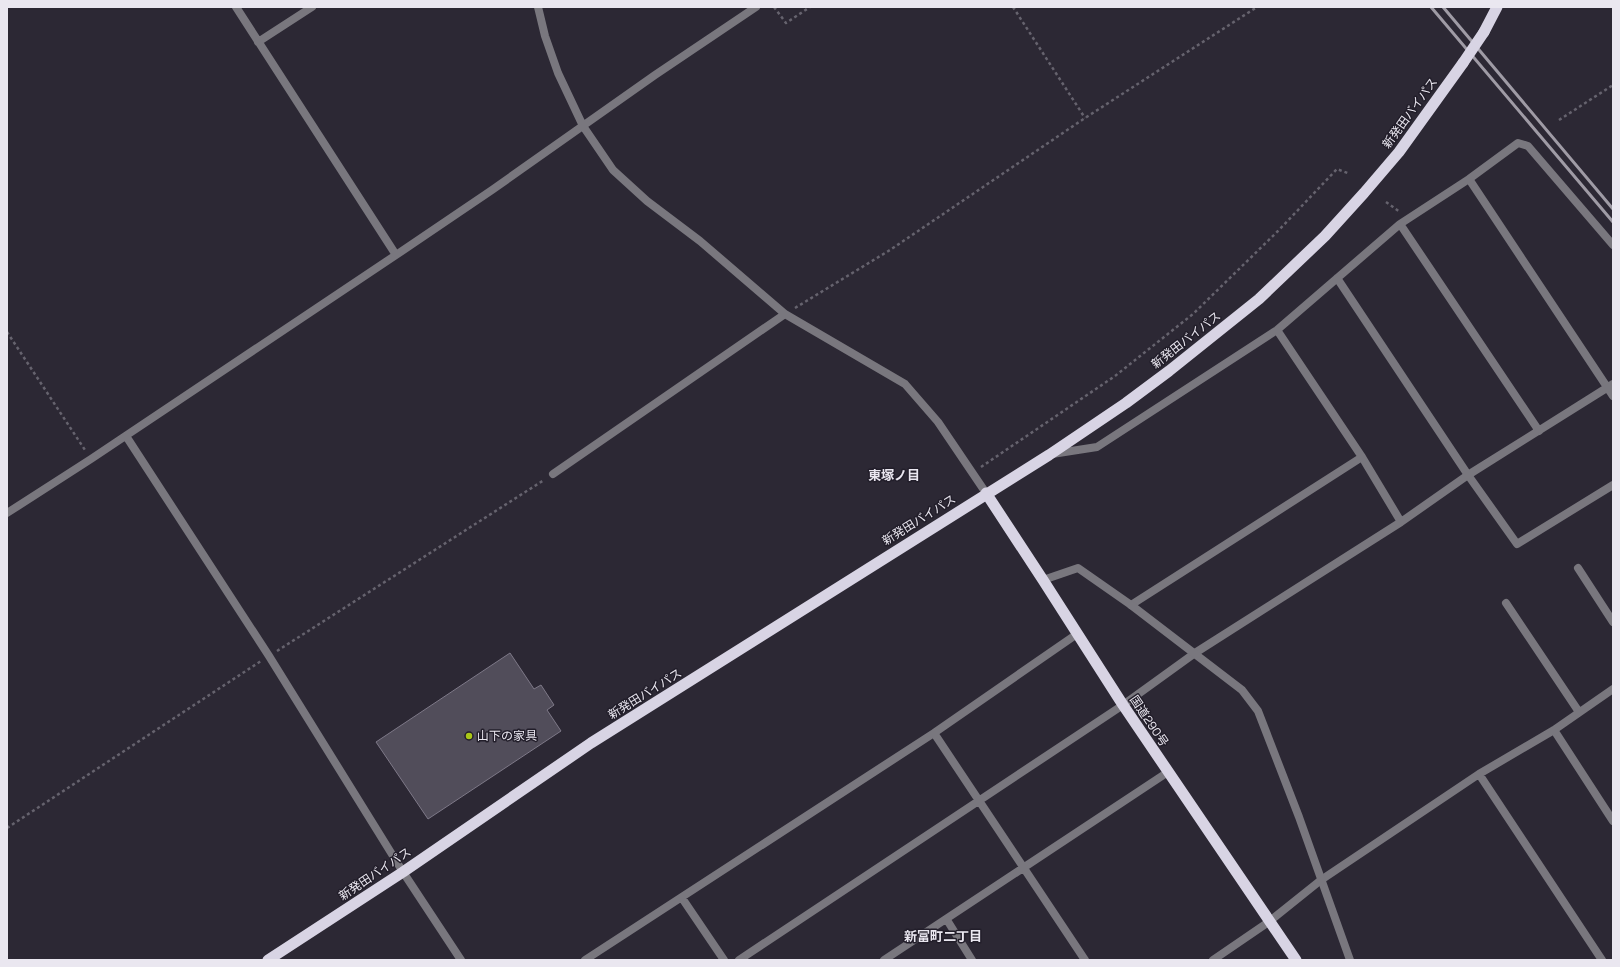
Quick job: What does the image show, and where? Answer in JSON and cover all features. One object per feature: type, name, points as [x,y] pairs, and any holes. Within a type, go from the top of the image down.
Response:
[{"type":"highway","name":"新発田バイパス","points":[[268,960],[403,872],[591,743],[986,493],[1049,455],[1144,389],[1209,340],[1259,299],[1324,236],[1364,193],[1399,152],[1463,63],[1484,32],[1497,7]]},
{"type":"highway","name":"国道290号","points":[[986,493],[1123,705],[1296,960]]},
{"type":"street","points":[[236,7],[396,255]]},
{"type":"street","points":[[258,42],[312,7]]},
{"type":"street","points":[[538,7],[545,36],[558,73],[583,126],[612,170],[647,201],[700,241],[785,314],[904,384],[938,422],[986,493]]},
{"type":"street","points":[[7,513],[126,436],[396,255],[680,57],[756,7]]},
{"type":"street","points":[[1049,455],[1097,447],[1277,330],[1400,224],[1469,179],[1518,143],[1528,146],[1613,245]]},
{"type":"street","points":[[1469,179],[1610,386],[1613,396]]},
{"type":"street","points":[[1400,224],[1539,431]]},
{"type":"street","points":[[1337,278],[1468,475],[1517,544],[1613,485]]},
{"type":"street","points":[[553,474],[785,314]]},
{"type":"street","points":[[1277,330],[1362,457],[1401,522]]},
{"type":"street","points":[[739,960],[1123,705],[1195,653],[1401,522],[1468,475],[1610,386]]},
{"type":"street","points":[[126,436],[269,656],[403,872],[461,960]]},
{"type":"street","points":[[1132,605],[1362,457]]},
{"type":"street","points":[[1043,580],[1078,568],[1132,605],[1242,690],[1258,711],[1322,880],[1350,960]]},
{"type":"street","points":[[1578,568],[1613,622]]},
{"type":"street","points":[[1506,603],[1579,712]]},
{"type":"street","points":[[585,960],[934,733],[1077,634]]},
{"type":"street","points":[[1213,960],[1270,921],[1322,880],[1479,774],[1554,730],[1613,689]]},
{"type":"street","points":[[1554,730],[1613,821]]},
{"type":"street","points":[[934,733],[1085,960]]},
{"type":"street","points":[[884,960],[1168,772]]},
{"type":"street","points":[[1479,774],[1602,960]]},
{"type":"street","points":[[682,898],[724,960]]},
{"type":"street","points":[[946,920],[972,960]]},
{"type":"path","points":[[774,7],[786,23],[810,7]]},
{"type":"path","points":[[1013,7],[1085,118]]},
{"type":"path","points":[[785,314],[890,250],[1085,118],[1257,7]]},
{"type":"path","points":[[1559,120],[1613,85]]},
{"type":"path","points":[[972,473],[1115,376],[1193,314],[1278,231],[1337,169],[1350,174]]},
{"type":"path","points":[[1386,202],[1408,219]]},
{"type":"path","points":[[7,332],[91,459]]},
{"type":"building","name":"山下の家具","points":[[510,653],[534,689],[541,685],[554,705],[547,710],[561,731],[428,819],[376,742]]},
{"type":"railway","points":[[1431,7],[1613,222]]},
{"type":"railway","points":[[1443,7],[1613,209]]},
{"type":"place","name":"山下の家具","points":[[469,736]]},
{"type":"district","name":"東塚ノ目","points":[[894,475]]},
{"type":"district","name":"新富町二丁目","points":[[943,936]]}]
